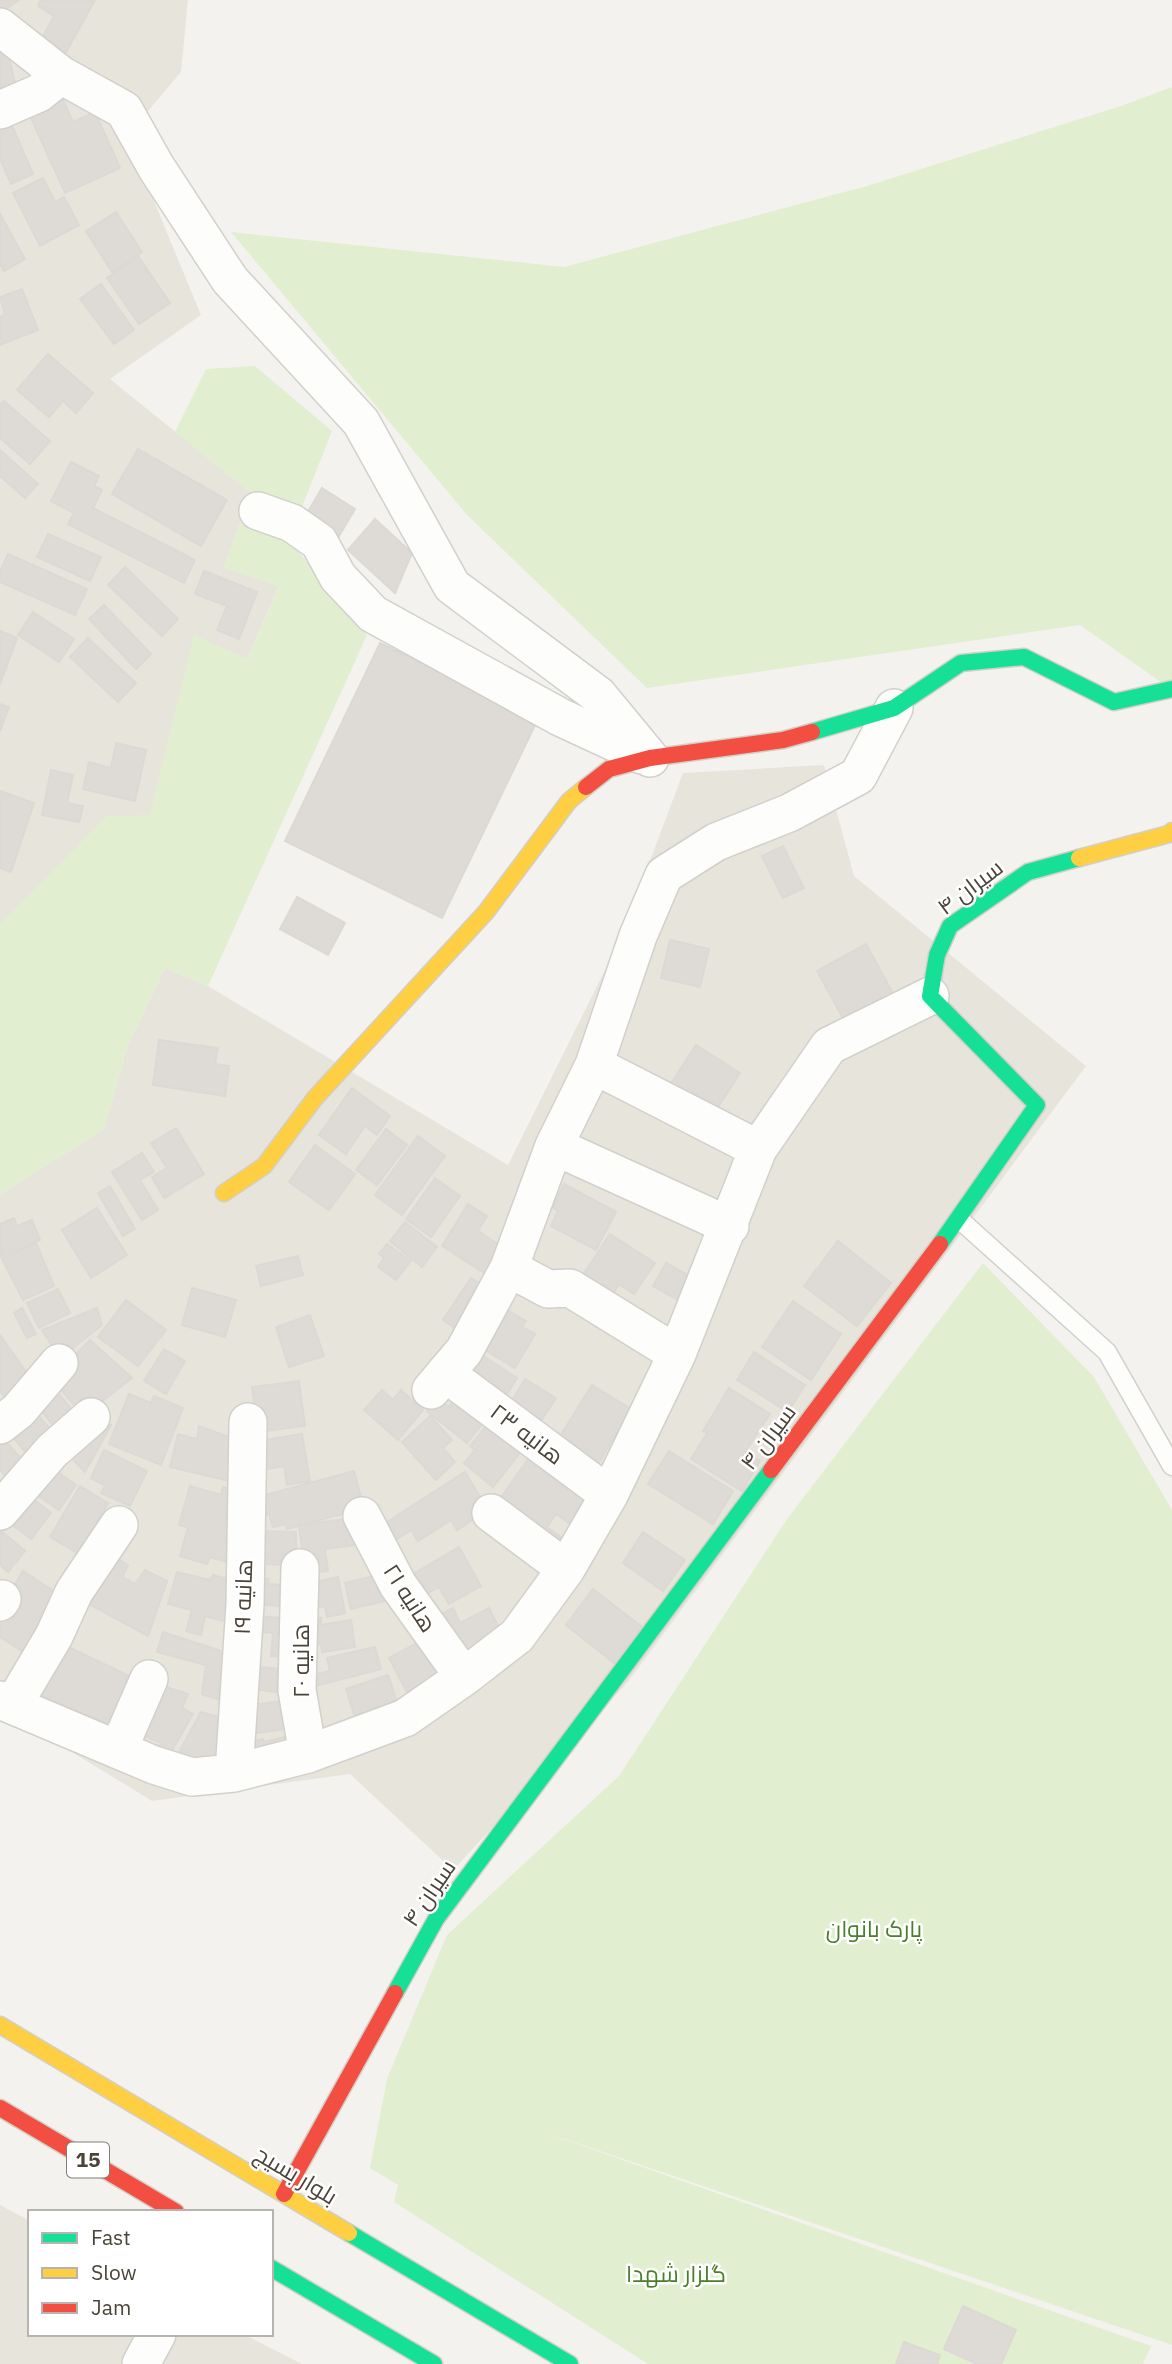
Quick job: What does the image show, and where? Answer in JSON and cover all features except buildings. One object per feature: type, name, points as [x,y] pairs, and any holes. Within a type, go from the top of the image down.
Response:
[{"type":"street","points":[[0,27],[61,75],[124,110],[156,167],[230,280],[361,422],[452,586],[598,695],[650,758]]},
{"type":"street","points":[[0,110],[39,93],[61,75]]},
{"type":"street","points":[[258,511],[292,523],[319,542],[338,577],[373,614],[560,718],[650,758]]},
{"type":"street","points":[[224,1193],[264,1166],[315,1098],[486,912],[569,802],[609,769],[650,758],[783,740],[894,708],[961,663],[1024,657],[1114,702],[1172,689]]},
{"type":"street","points":[[677,1354],[570,1288],[548,1289],[509,1268],[554,1146],[594,1065],[638,936],[664,875],[716,842],[789,814],[858,776],[894,708]]},
{"type":"street","name":"سیران ۴","points":[[284,2194],[436,1919],[959,1220],[1037,1105],[930,996],[937,955],[950,926],[1028,873],[1172,831]]},
{"type":"street","points":[[119,1525],[74,1592],[54,1636],[6,1703],[154,1765],[191,1777],[234,1773],[308,1754],[405,1718],[517,1636],[566,1569],[609,1495],[677,1354],[730,1226],[758,1149],[829,1046],[930,996]]},
{"type":"street","points":[[594,1065],[758,1149]]},
{"type":"street","points":[[554,1146],[730,1226]]},
{"type":"street","name":"هانیه ۲۳","points":[[509,1268],[464,1351],[438,1381],[609,1495]]},
{"type":"street","points":[[0,1425],[18,1411],[59,1363]]},
{"type":"street","points":[[0,1511],[52,1451],[91,1417]]},
{"type":"street","name":"هانیه ۱۹","points":[[234,1773],[245,1605],[248,1422]]},
{"type":"street","points":[[491,1513],[566,1569]]},
{"type":"street","name":"هانیه ۲۱","points":[[362,1516],[398,1585],[464,1677]]},
{"type":"street","name":"هانیه ۲۰","points":[[300,1568],[297,1690],[308,1754]]},
{"type":"street","points":[[118,1750],[149,1679]]},
{"type":"street","name":"بلوار بسیج","points":[[0,2025],[570,2364]]},
{"type":"street","name":"15","points":[[0,2108],[173,2210]]},
{"type":"street","points":[[273,2269],[434,2364]]},
{"type":"street","points":[[141,2364],[156,2336]]},
{"type":"lane","points":[[959,1220],[1107,1352],[1172,1466]]},
{"type":"shaded area","points":[[0,0],[188,0],[181,72],[127,136],[201,315],[110,379],[251,493],[224,567],[279,586],[247,659],[194,636],[150,816],[0,924]]},
{"type":"shaded area","points":[[824,765],[854,876],[1086,1066],[627,1683],[453,1870],[350,1774],[152,1801],[0,1708],[0,1194],[104,1129],[127,1047],[165,968],[208,986],[508,1165],[621,938],[683,773]]},
{"type":"shaded area","points":[[0,2205],[28,2220],[28,2336],[247,2336],[302,2364],[0,2364]]},
{"type":"green space","points":[[1172,87],[1172,690],[1080,625],[647,688],[467,515],[231,232],[564,267],[867,186],[1121,106]]},
{"type":"green space","points":[[255,366],[332,431],[289,540],[367,635],[208,986],[165,968],[127,1047],[104,1129],[0,1194],[0,924],[107,816],[150,815],[194,635],[247,659],[279,587],[224,567],[251,493],[175,432],[206,369]]},
{"type":"green space","name":"پارک بانوان","points":[[983,1263],[1094,1377],[1172,1510],[1172,2345],[529,2127],[1151,2346],[1143,2364],[648,2364],[394,2202],[398,2185],[370,2168],[387,2079],[447,1935],[619,1776],[787,1519]]},
{"type":"traffic: fast","points":[[812,732],[894,708],[961,663],[1024,657],[1114,702],[1172,689]]},
{"type":"traffic: fast","points":[[940,1244],[1037,1105],[930,996],[937,955],[950,926],[1028,872],[1079,858]]},
{"type":"traffic: fast","points":[[395,1993],[436,1919],[771,1470]]},
{"type":"traffic: fast","points":[[349,2233],[570,2364]]},
{"type":"traffic: fast","points":[[273,2269],[434,2364]]},
{"type":"traffic: slow","points":[[224,1193],[264,1166],[315,1098],[486,912],[569,801],[586,787]]},
{"type":"traffic: slow","points":[[1079,858],[1172,831]]},
{"type":"traffic: slow","points":[[0,2025],[349,2233]]},
{"type":"traffic: jam","points":[[586,787],[609,769],[650,758],[783,740],[812,732]]},
{"type":"traffic: jam","points":[[771,1470],[940,1244]]},
{"type":"traffic: jam","points":[[284,2194],[395,1993]]},
{"type":"traffic: jam","points":[[0,2108],[173,2210]]},
{"type":"park label","name":"گلزار شهدا","points":[[676,2274]]}]
